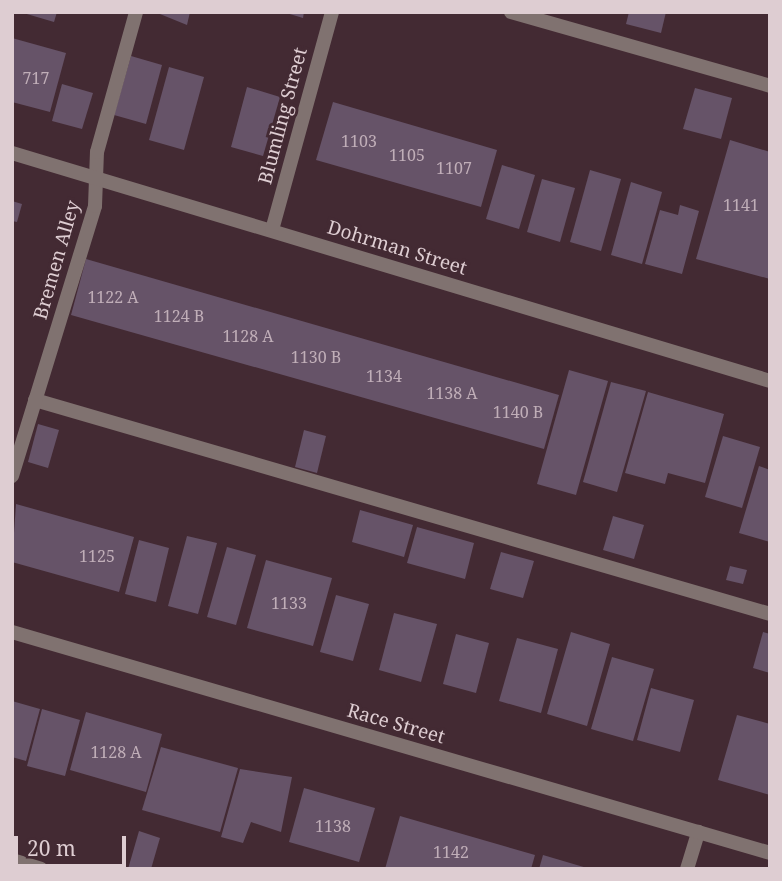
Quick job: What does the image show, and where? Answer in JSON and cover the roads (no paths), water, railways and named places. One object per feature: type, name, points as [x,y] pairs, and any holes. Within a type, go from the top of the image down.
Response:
[{"type":"street","name":"Bremen Alley","points":[[12,476],[95,206],[96,178],[136,12]]},
{"type":"street","name":"Blumling Street","points":[[272,230],[332,12]]},
{"type":"street","points":[[511,12],[770,86]]},
{"type":"street","name":"Dohrman Street","points":[[12,153],[770,382]]},
{"type":"street","points":[[35,400],[770,614]]},
{"type":"street","name":"Race Street","points":[[12,632],[770,853]]},
{"type":"street","points":[[687,869],[698,832]]},
{"type":"street","points":[[12,860],[41,869]]}]
